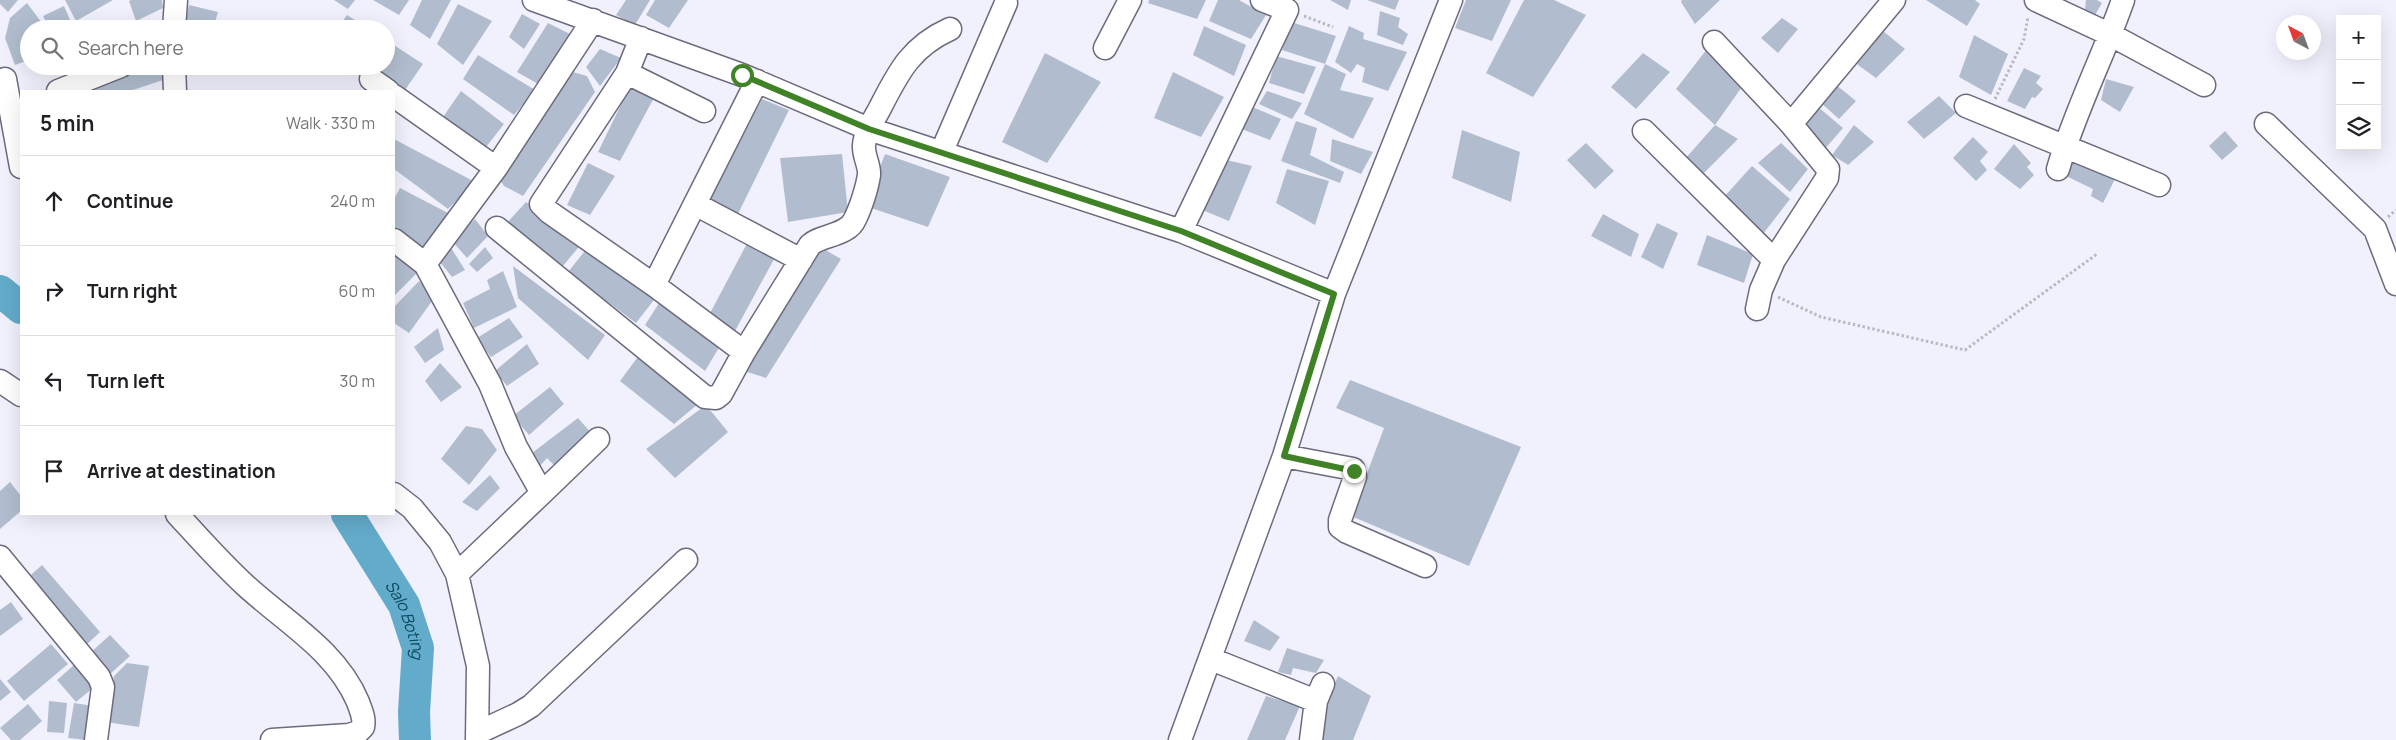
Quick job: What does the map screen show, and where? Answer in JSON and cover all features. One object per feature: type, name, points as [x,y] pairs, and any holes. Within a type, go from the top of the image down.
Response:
[{"type":"street","points":[[175,20],[176,0]]},
{"type":"street","points":[[534,0],[564,5],[593,20],[757,81],[869,129],[942,151],[1181,231],[1334,294]]},
{"type":"street","points":[[1105,48],[1130,0]]},
{"type":"street","points":[[1181,231],[1287,10],[1262,0]]},
{"type":"street","points":[[1180,740],[1284,456],[1334,294],[1451,0]]},
{"type":"street","points":[[1791,124],[1894,0]]},
{"type":"street","points":[[2061,158],[2111,35],[2123,0]]},
{"type":"street","points":[[942,151],[1006,3]]},
{"type":"street","points":[[2033,5],[2111,35],[2204,84]]},
{"type":"street","points":[[425,264],[496,168],[593,20]]},
{"type":"street","points":[[496,228],[705,396],[716,398],[721,394],[744,352],[814,240],[834,236],[855,221],[869,175],[864,144],[869,129],[900,69],[934,36],[950,29]]},
{"type":"street","points":[[641,38],[627,73],[541,204],[556,217],[654,285],[744,352]]},
{"type":"street","points":[[1714,42],[1825,162],[1828,173],[1774,260],[1759,299]]},
{"type":"street","points":[[627,73],[704,111]]},
{"type":"street","points":[[61,90],[98,75]]},
{"type":"street","points":[[174,75],[175,90]]},
{"type":"street","points":[[9,81],[20,161]]},
{"type":"street","points":[[654,285],[757,81]]},
{"type":"street","points":[[395,97],[496,168]]},
{"type":"street","points":[[1966,106],[1987,115],[2061,158],[2159,185]]},
{"type":"street","points":[[2266,124],[2375,229],[2396,284]]},
{"type":"street","points":[[1644,131],[1774,260]]},
{"type":"street","points":[[695,204],[801,260]]},
{"type":"street","points":[[395,241],[425,264],[490,384],[516,447],[542,493]]},
{"type":"street","points":[[0,381],[20,394]]},
{"type":"street","points":[[457,574],[598,439]]},
{"type":"street","points":[[1284,456],[1353,469],[1355,476],[1340,520],[1340,526],[1347,532],[1425,566]]},
{"type":"street","points":[[395,495],[412,508],[440,542],[457,574],[478,666],[477,737]]},
{"type":"street","points":[[178,515],[215,556],[246,586],[315,644],[341,672],[352,689],[363,714],[363,727],[358,732],[348,735],[272,740]]},
{"type":"street","points":[[0,557],[99,677],[103,688],[96,740]]},
{"type":"street","points":[[477,737],[531,706],[686,560]]},
{"type":"street","points":[[1211,658],[1320,693],[1311,740]]},
{"type":"path","points":[[1987,115],[2024,39],[2033,5]]},
{"type":"path","points":[[1287,10],[1333,27]]},
{"type":"path","points":[[1759,299],[1821,316],[1965,350],[2097,254]]},
{"type":"building","points":[[0,0],[18,0],[8,12],[0,4]]},
{"type":"building","points":[[65,0],[113,0],[78,20],[75,20]]},
{"type":"building","points":[[162,0],[163,8],[136,20],[129,1]]},
{"type":"building","points":[[334,0],[355,0],[348,9]]},
{"type":"building","points":[[373,0],[409,0],[399,15]]},
{"type":"building","points":[[422,0],[451,0],[430,39],[410,25]]},
{"type":"building","points":[[626,0],[650,0],[635,25],[616,15]]},
{"type":"building","points":[[655,0],[688,0],[669,28],[646,15]]},
{"type":"building","points":[[1149,0],[1206,0],[1197,19],[1148,3]]},
{"type":"building","points":[[1218,0],[1239,0],[1266,15],[1251,39],[1209,21]]},
{"type":"building","points":[[1330,0],[1351,0],[1348,10]]},
{"type":"building","points":[[1367,0],[1399,0],[1395,10]]},
{"type":"building","points":[[1466,0],[1511,0],[1492,41],[1455,28]]},
{"type":"building","points":[[1524,0],[1554,0],[1586,15],[1533,97],[1486,73]]},
{"type":"building","points":[[1682,0],[1720,0],[1695,24],[1681,2]]},
{"type":"building","points":[[1926,0],[1975,0],[1980,4],[1967,26]]},
{"type":"building","points":[[2086,0],[2097,0],[2102,3],[2095,15],[2085,9]]},
{"type":"building","points":[[27,3],[40,20],[20,20],[20,63],[15,65],[5,38],[10,18]]},
{"type":"building","points":[[458,4],[492,21],[463,65],[437,44]]},
{"type":"building","points":[[189,5],[218,12],[216,20],[186,20]]},
{"type":"building","points":[[64,6],[70,20],[45,20],[43,16]]},
{"type":"building","points":[[1380,11],[1400,18],[1398,27],[1408,34],[1403,45],[1377,35]]},
{"type":"building","points":[[522,14],[540,24],[524,49],[509,37]]},
{"type":"building","points":[[347,15],[355,20],[343,20]]},
{"type":"building","points":[[1782,18],[1798,29],[1778,53],[1761,38]]},
{"type":"building","points":[[1291,22],[1336,36],[1325,64],[1282,50]]},
{"type":"building","points":[[548,23],[574,36],[540,85],[517,72]]},
{"type":"building","points":[[1204,26],[1246,45],[1234,76],[1193,55]]},
{"type":"building","points":[[1349,26],[1364,33],[1363,39],[1407,52],[1388,91],[1362,82],[1365,68],[1357,64],[1351,73],[1335,62]]},
{"type":"building","points":[[1883,31],[1905,49],[1876,78],[1858,65],[1854,58],[1868,38],[1875,41]]},
{"type":"building","points":[[1974,35],[2008,54],[1991,95],[1959,77]]},
{"type":"building","points":[[395,46],[423,64],[405,90],[386,75],[395,75]]},
{"type":"building","points":[[600,49],[621,58],[600,86],[586,67]]},
{"type":"building","points":[[1707,49],[1744,84],[1715,125],[1676,89]]},
{"type":"building","points":[[1045,53],[1101,82],[1047,163],[1002,142]]},
{"type":"building","points":[[1643,53],[1670,72],[1636,109],[1611,87]]},
{"type":"building","points":[[478,55],[535,90],[514,115],[463,79]]},
{"type":"building","points":[[1276,56],[1316,67],[1304,94],[1269,83]]},
{"type":"building","points":[[1325,64],[1346,74],[1340,90],[1374,98],[1353,139],[1304,114]]},
{"type":"building","points":[[2024,68],[2041,76],[2036,83],[2043,89],[2035,98],[2032,97],[2025,109],[2007,101]]},
{"type":"building","points":[[569,71],[587,76],[595,92],[523,196],[504,186],[500,180]]},
{"type":"building","points":[[1173,72],[1224,97],[1201,137],[1154,118]]},
{"type":"building","points":[[113,75],[166,75],[166,79],[133,90],[77,90]]},
{"type":"building","points":[[2106,79],[2134,87],[2120,112],[2101,100]]},
{"type":"building","points":[[632,82],[656,94],[620,161],[598,152]]},
{"type":"building","points":[[1835,84],[1856,101],[1839,119],[1821,103]]},
{"type":"building","points":[[461,91],[504,124],[483,151],[443,117]]},
{"type":"building","points":[[1267,91],[1302,103],[1292,119],[1259,104]]},
{"type":"building","points":[[1939,96],[1956,113],[1924,139],[1907,122]]},
{"type":"building","points":[[762,99],[789,110],[738,214],[710,200]]},
{"type":"building","points":[[1250,106],[1281,119],[1270,140],[1239,128]]},
{"type":"building","points":[[1817,106],[1843,128],[1824,150],[1800,126]]},
{"type":"building","points":[[1296,121],[1317,128],[1310,155],[1344,172],[1340,183],[1281,161]]},
{"type":"building","points":[[1715,125],[1738,139],[1702,175],[1685,159]]},
{"type":"building","points":[[1854,125],[1874,142],[1848,165],[1832,155]]},
{"type":"building","points":[[1462,130],[1520,152],[1511,202],[1452,178]]},
{"type":"building","points":[[2225,131],[2238,146],[2222,160],[2209,146]]},
{"type":"building","points":[[1973,137],[1988,152],[1980,161],[1987,170],[1976,181],[1953,158]]},
{"type":"building","points":[[1332,139],[1373,152],[1361,174],[1330,161]]},
{"type":"building","points":[[395,140],[475,182],[448,209],[395,170]]},
{"type":"building","points":[[1586,143],[1614,171],[1595,189],[1567,160]]},
{"type":"building","points":[[1781,143],[1808,169],[1790,192],[1758,163]]},
{"type":"building","points":[[2014,144],[2031,163],[2027,167],[2034,175],[2020,189],[1994,169]]},
{"type":"building","points":[[842,154],[848,212],[788,222],[780,158]]},
{"type":"building","points":[[885,154],[950,177],[928,227],[865,206]]},
{"type":"building","points":[[1218,158],[1252,166],[1229,221],[1200,209]]},
{"type":"building","points":[[2072,159],[2115,179],[2103,203],[2091,196],[2093,189],[2068,177]]},
{"type":"building","points":[[588,163],[615,176],[590,215],[567,205]]},
{"type":"building","points":[[1752,166],[1790,199],[1763,234],[1724,197]]},
{"type":"building","points":[[1287,169],[1329,181],[1315,225],[1276,203]]},
{"type":"building","points":[[400,188],[450,214],[425,252],[395,228],[395,197]]},
{"type":"building","points":[[526,202],[583,242],[562,267],[506,224]]},
{"type":"building","points":[[1603,214],[1639,234],[1631,257],[1591,236]]},
{"type":"building","points":[[475,219],[488,236],[467,258],[452,241]]},
{"type":"building","points":[[1657,223],[1678,233],[1663,269],[1641,257]]},
{"type":"building","points":[[1707,235],[1753,254],[1744,283],[1697,265]]},
{"type":"building","points":[[751,236],[779,250],[735,331],[708,317]]},
{"type":"building","points":[[448,243],[465,270],[452,277],[436,257]]},
{"type":"building","points":[[817,245],[841,259],[766,378],[741,370]]},
{"type":"building","points":[[485,247],[493,258],[477,272],[469,264]]},
{"type":"building","points":[[588,247],[657,296],[636,323],[568,272]]},
{"type":"building","points":[[395,256],[417,273],[395,295]]},
{"type":"building","points":[[513,266],[605,335],[588,360],[518,298]]},
{"type":"building","points":[[503,271],[517,307],[474,328],[463,303],[490,289],[487,280]]},
{"type":"building","points":[[419,281],[435,297],[409,333],[395,324],[395,306]]},
{"type":"building","points":[[661,300],[723,341],[705,371],[645,325]]},
{"type":"building","points":[[509,318],[523,337],[491,357],[477,338]]},
{"type":"building","points":[[438,328],[444,350],[425,363],[414,347]]},
{"type":"building","points":[[527,344],[539,364],[507,386],[495,371]]},
{"type":"building","points":[[640,354],[698,404],[674,424],[620,381]]},
{"type":"building","points":[[440,363],[462,387],[441,402],[425,381]]},
{"type":"building","points":[[1350,380],[1521,447],[1469,566],[1351,516],[1384,428],[1336,408]]},
{"type":"building","points":[[550,387],[564,404],[529,435],[513,416]]},
{"type":"building","points":[[706,405],[728,432],[675,478],[646,449]]},
{"type":"building","points":[[578,418],[591,433],[555,466],[547,458],[540,466],[532,453]]},
{"type":"building","points":[[466,426],[482,429],[497,450],[469,485],[441,459]]},
{"type":"building","points":[[490,475],[500,488],[477,511],[462,502]]},
{"type":"building","points":[[10,482],[20,495],[20,512],[0,529],[0,491]]},
{"type":"building","points":[[42,565],[100,632],[82,649],[24,581]]},
{"type":"building","points":[[11,602],[23,619],[0,636],[0,610]]},
{"type":"building","points":[[1254,620],[1280,637],[1270,651],[1244,641]]},
{"type":"building","points":[[110,635],[130,656],[109,675],[90,653]]},
{"type":"building","points":[[51,644],[68,664],[24,701],[7,681]]},
{"type":"building","points":[[1287,648],[1324,660],[1316,673],[1293,668],[1291,675],[1278,672]]},
{"type":"building","points":[[127,663],[149,666],[139,727],[106,722],[114,676]]},
{"type":"building","points":[[74,665],[93,688],[76,702],[57,680]]},
{"type":"building","points":[[1338,676],[1371,696],[1353,740],[1311,740]]},
{"type":"building","points":[[0,679],[11,692],[0,701]]},
{"type":"building","points":[[1266,696],[1300,706],[1285,740],[1247,740]]},
{"type":"building","points":[[49,701],[67,703],[64,733],[47,732]]},
{"type":"building","points":[[74,703],[93,706],[87,740],[68,738]]},
{"type":"building","points":[[28,704],[42,721],[20,740],[11,740],[0,728]]},
{"type":"waterway","name":"Salo Boting","points":[[0,291],[20,307]]},
{"type":"waterway","name":"Salo Boting","points":[[348,515],[404,605],[418,648],[414,712],[415,740]]},
{"type":"route","points":[[742,75],[869,129],[942,151],[1181,231],[1334,294],[1284,456],[1353,469],[1354,471]]}]
